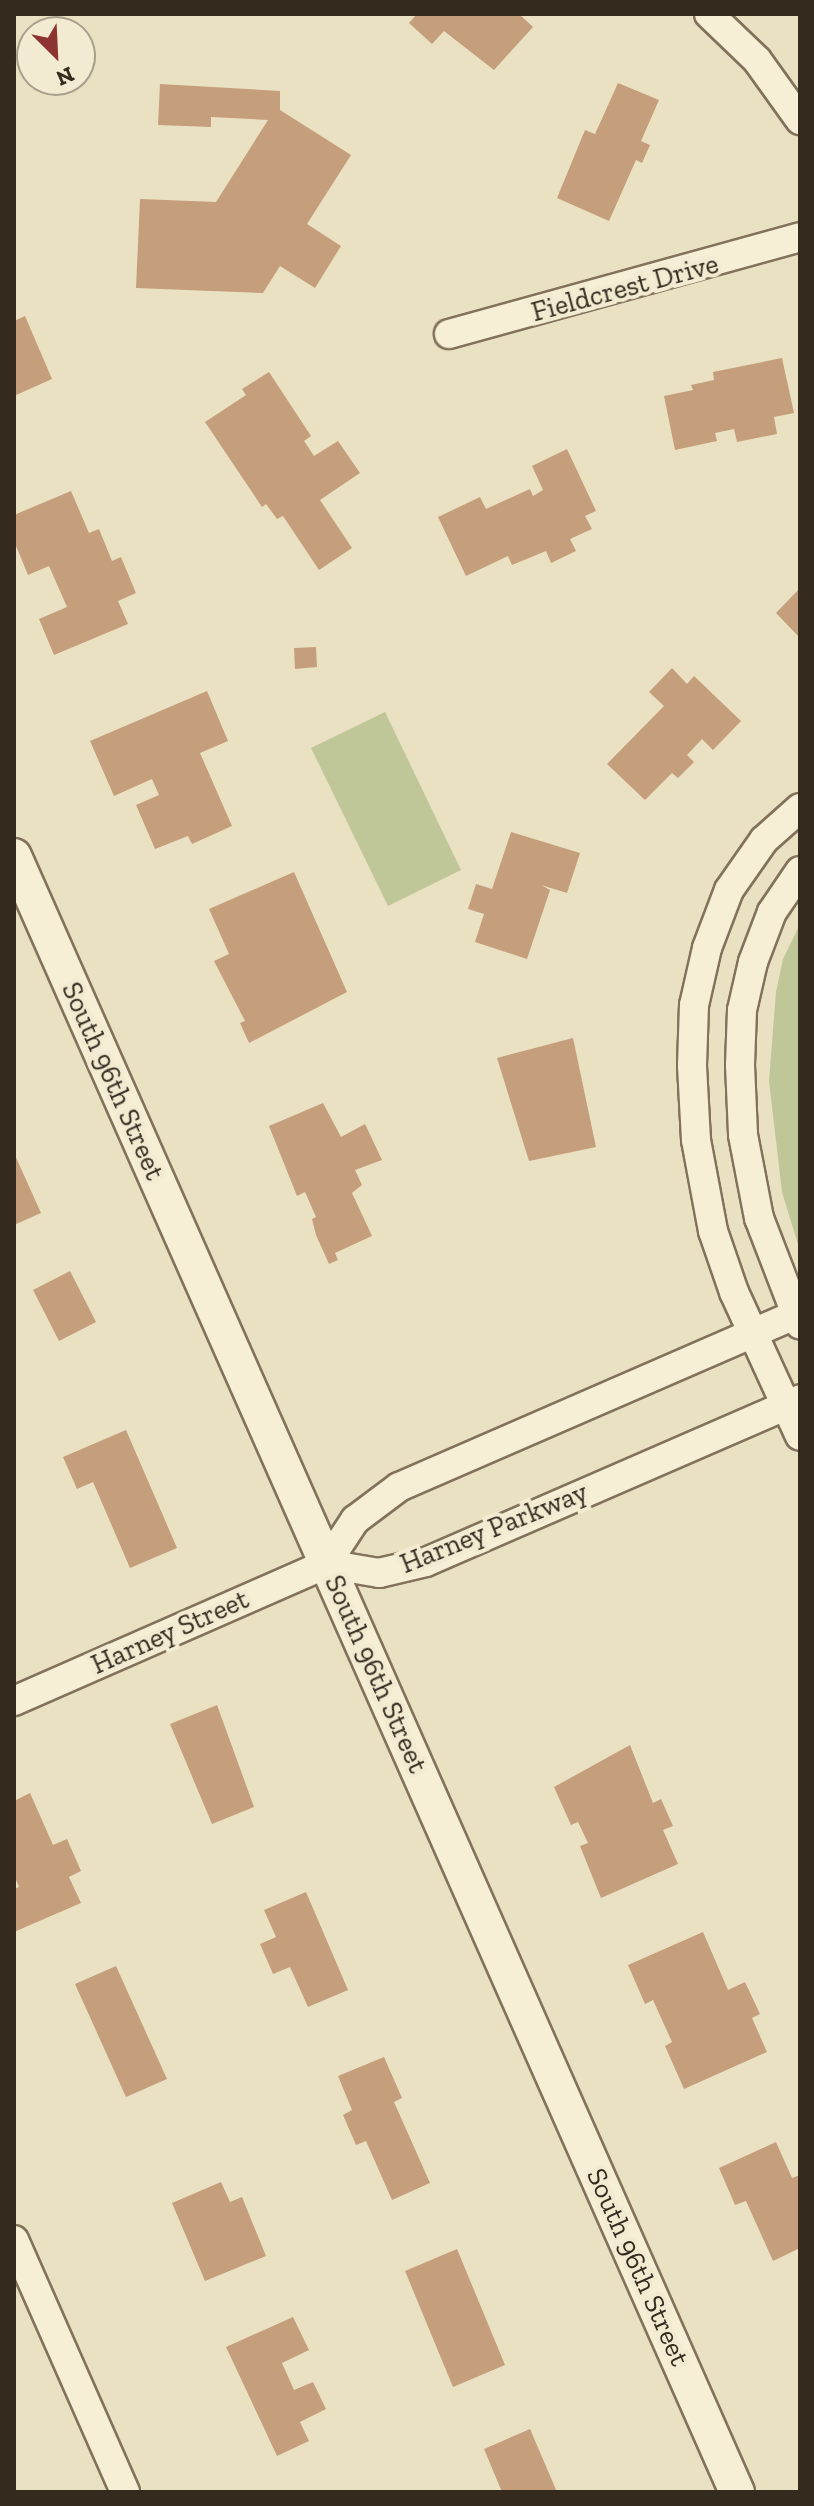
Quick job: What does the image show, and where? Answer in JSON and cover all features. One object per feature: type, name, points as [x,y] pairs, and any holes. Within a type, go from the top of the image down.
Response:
[{"type":"street","points":[[709,14],[757,60],[800,120]]},
{"type":"street","name":"Fieldcrest Drive","points":[[449,334],[800,237]]},
{"type":"street","points":[[800,808],[764,840],[729,890],[707,948],[694,1005],[692,1066],[703,1186],[713,1231],[752,1333],[792,1402],[800,1436]]},
{"type":"street","name":"South 96th Street","points":[[14,856],[737,2492]]},
{"type":"street","points":[[326,1564],[355,1520],[399,1487],[752,1333],[798,1319],[759,1218],[743,1135],[740,1065],[742,1010],[753,962],[772,912],[800,871]]},
{"type":"street","name":"Harney Parkway","points":[[326,1564],[379,1573],[426,1562],[792,1402]]},
{"type":"street","name":"Harney Street","points":[[14,1701],[326,1564]]},
{"type":"street","points":[[14,2240],[125,2492]]},
{"type":"green space","points":[[385,712],[461,870],[388,906],[311,748]]},
{"type":"green space","points":[[800,924],[800,1251],[782,1192],[769,1081],[776,992],[783,959]]},
{"type":"building","points":[[417,14],[519,14],[533,27],[494,70],[444,31],[432,44],[409,23]]},
{"type":"building","points":[[618,83],[659,100],[641,141],[650,145],[642,163],[636,160],[609,221],[557,198],[585,130],[595,134]]},
{"type":"building","points":[[160,84],[280,91],[280,110],[351,155],[307,224],[341,246],[315,288],[280,266],[263,293],[136,288],[140,199],[216,202],[268,120],[211,117],[211,127],[158,125]]},
{"type":"building","points":[[25,316],[52,379],[14,396],[14,321]]},
{"type":"building","points":[[782,358],[794,413],[774,417],[777,434],[737,442],[734,429],[715,433],[717,441],[675,450],[664,396],[693,390],[691,385],[714,380],[713,372]]},
{"type":"building","points":[[269,372],[311,436],[304,441],[314,456],[338,441],[360,473],[320,500],[352,548],[319,570],[283,516],[277,519],[266,504],[262,507],[205,422],[246,395],[242,389]]},
{"type":"building","points":[[567,449],[596,511],[585,516],[592,529],[570,539],[576,551],[551,563],[546,551],[512,565],[508,556],[466,576],[438,517],[480,497],[486,509],[530,489],[533,496],[543,490],[532,466]]},
{"type":"building","points":[[71,491],[89,533],[99,529],[112,561],[121,557],[136,593],[118,601],[128,624],[54,655],[39,619],[67,607],[49,566],[28,575],[14,541],[14,515]]},
{"type":"building","points":[[800,588],[800,638],[776,613]]},
{"type":"building","points":[[316,647],[317,667],[295,669],[294,648]]},
{"type":"building","points":[[672,668],[687,684],[694,676],[741,721],[713,750],[702,739],[687,755],[694,762],[678,778],[672,773],[645,800],[607,764],[664,706],[649,692]]},
{"type":"building","points":[[207,691],[228,741],[200,753],[232,826],[192,844],[188,836],[155,849],[136,805],[159,795],[152,779],[114,796],[90,741]]},
{"type":"building","points":[[511,832],[580,853],[567,893],[541,885],[550,890],[527,959],[475,942],[484,914],[468,909],[476,884],[492,889]]},
{"type":"building","points":[[294,872],[347,992],[249,1043],[240,1023],[245,1021],[214,961],[229,954],[209,909]]},
{"type":"building","points":[[573,1038],[596,1147],[529,1161],[497,1058]]},
{"type":"building","points":[[323,1103],[341,1137],[365,1124],[382,1160],[355,1170],[362,1185],[352,1193],[372,1236],[335,1253],[338,1260],[329,1264],[316,1235],[312,1219],[316,1217],[305,1192],[297,1196],[269,1126]]},
{"type":"building","points":[[14,1153],[41,1213],[14,1225]]},
{"type":"building","points":[[70,1271],[96,1322],[59,1341],[33,1290]]},
{"type":"building","points":[[126,1430],[177,1548],[130,1568],[93,1482],[77,1489],[63,1457]]},
{"type":"building","points":[[217,1705],[254,1807],[212,1824],[170,1724]]},
{"type":"building","points":[[630,1745],[653,1803],[661,1799],[673,1826],[663,1830],[678,1864],[601,1898],[580,1846],[588,1843],[578,1822],[571,1825],[554,1787]]},
{"type":"building","points":[[30,1793],[53,1845],[67,1839],[81,1871],[69,1877],[81,1903],[14,1932],[14,1889],[19,1887],[14,1875],[14,1801]]},
{"type":"building","points":[[306,1892],[348,1990],[308,2007],[290,1967],[273,1974],[260,1944],[276,1937],[264,1910]]},
{"type":"building","points":[[703,1932],[728,1990],[745,1982],[760,2014],[752,2018],[767,2052],[684,2089],[665,2046],[672,2042],[653,2000],[645,2004],[628,1965]]},
{"type":"building","points":[[116,1966],[167,2079],[126,2097],[75,1984]]},
{"type":"building","points":[[384,2057],[402,2098],[394,2102],[430,2183],[392,2200],[366,2141],[356,2145],[343,2115],[352,2110],[338,2076]]},
{"type":"building","points":[[776,2142],[792,2178],[800,2175],[800,2248],[773,2261],[746,2201],[735,2205],[719,2168]]},
{"type":"building","points":[[221,2182],[230,2202],[242,2197],[266,2256],[205,2281],[172,2203]]},
{"type":"building","points":[[457,2249],[505,2365],[453,2387],[405,2271]]},
{"type":"building","points":[[293,2317],[309,2350],[282,2363],[294,2390],[313,2382],[326,2409],[300,2422],[309,2441],[277,2456],[226,2347]]},
{"type":"building","points":[[530,2429],[557,2492],[502,2492],[484,2449]]}]
